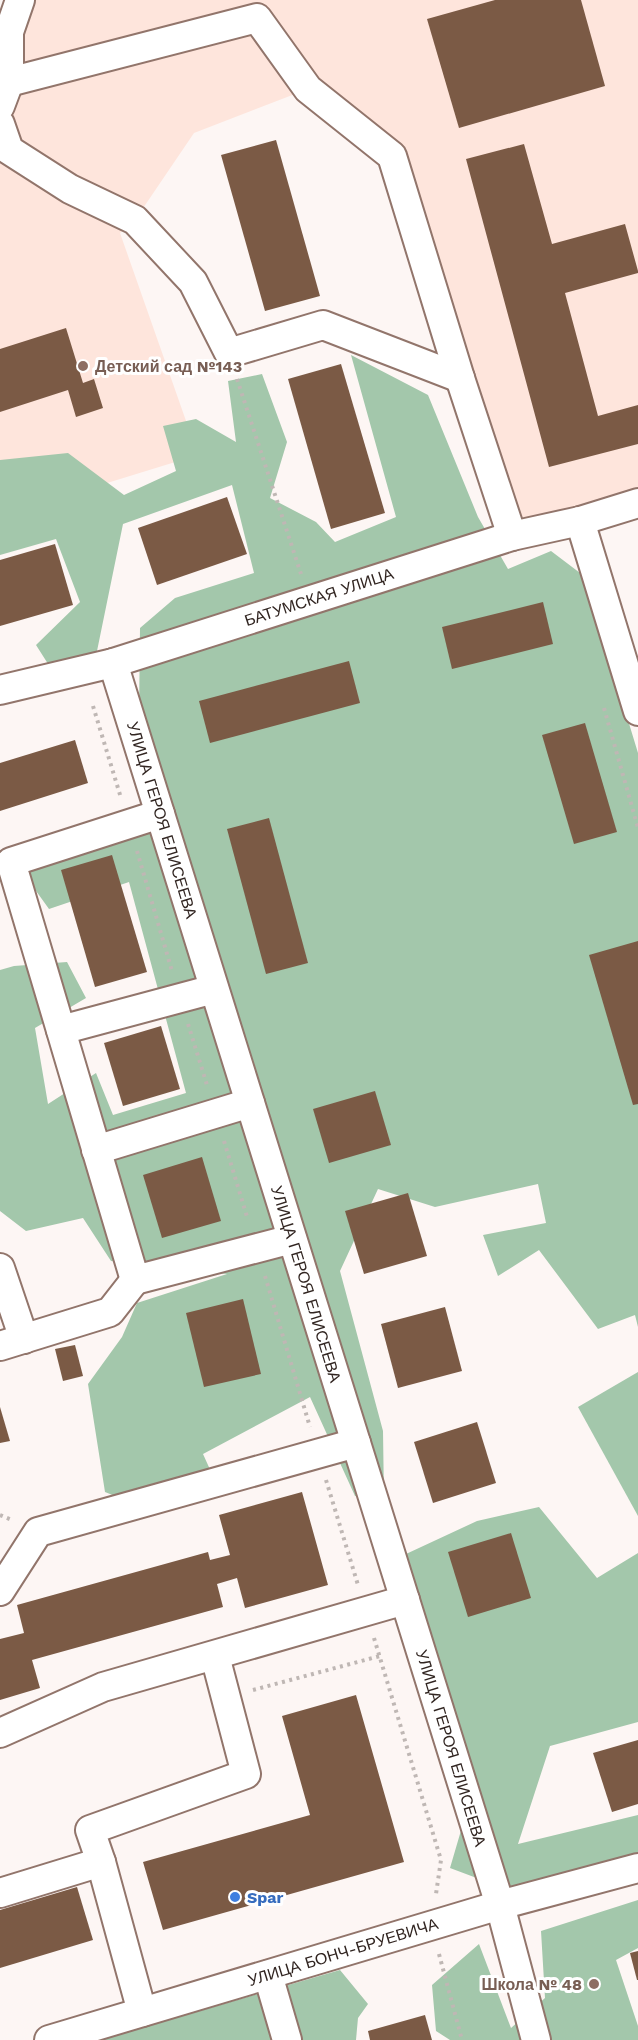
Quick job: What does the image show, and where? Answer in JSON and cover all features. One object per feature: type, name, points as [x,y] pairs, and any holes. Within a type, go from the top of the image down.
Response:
[{"type":"street","points":[[20,0],[9,32],[3,87],[257,18],[308,89],[392,156],[460,378],[512,536]]},
{"type":"street","points":[[0,124],[9,150],[70,189],[135,220],[193,282],[229,353],[322,325],[460,378]]},
{"type":"street","name":"БАТУМСКАЯ УЛИЦА","points":[[0,690],[113,663],[512,536],[580,521],[638,503]]},
{"type":"street","points":[[580,521],[638,711]]},
{"type":"street","name":"УЛИЦА ГЕРОЯ ЕЛИСЕЕВА","points":[[113,663],[500,1905],[536,2040]]},
{"type":"street","points":[[135,1280],[11,862],[160,814]]},
{"type":"street","points":[[61,1030],[214,989]]},
{"type":"street","points":[[96,1150],[250,1103]]},
{"type":"street","points":[[0,1268],[12,1343],[110,1312],[135,1280],[292,1239]]},
{"type":"street","points":[[0,1591],[38,1532],[356,1443]]},
{"type":"street","points":[[0,1733],[104,1687],[405,1600]]},
{"type":"street","points":[[142,2012],[90,1830],[246,1774],[215,1656]]},
{"type":"street","points":[[0,1893],[101,1862]]},
{"type":"street","name":"УЛИЦА БОНЧ-БРУЕВИЧА","points":[[50,2040],[500,1905],[638,1868]]},
{"type":"street","points":[[268,1975],[287,2040]]},
{"type":"path","points":[[229,353],[310,600]]},
{"type":"path","points":[[93,706],[441,1860],[432,1926],[462,2040]]},
{"type":"path","points":[[226,1697],[380,1656]]},
{"type":"shaded area","points":[[20,0],[638,0],[638,503],[512,536],[392,156],[308,89],[194,133],[135,220],[120,233],[198,455],[0,516],[0,72]]},
{"type":"green space","points":[[351,355],[428,395],[478,517],[508,569],[551,551],[584,576],[638,753],[638,1327],[635,1315],[598,1329],[539,1250],[498,1276],[483,1235],[546,1223],[538,1184],[435,1207],[378,1189],[340,1271],[383,1431],[384,1500],[355,1496],[310,1397],[203,1454],[222,1496],[152,1511],[105,1492],[88,1384],[122,1337],[137,1303],[227,1274],[111,1261],[83,1218],[26,1231],[0,1211],[0,970],[14,966],[67,962],[86,998],[35,1028],[48,1104],[96,1073],[113,1115],[186,1093],[129,882],[49,909],[21,870],[118,812],[172,833],[139,717],[140,628],[175,598],[254,573],[232,485],[123,524],[97,651],[50,667],[36,645],[80,602],[56,539],[0,555],[0,460],[68,453],[124,495],[176,471],[163,426],[196,419],[236,442],[228,381],[262,374],[287,442],[270,498],[316,522],[335,542],[396,517]]},
{"type":"green space","points":[[638,1372],[638,1516],[578,1407]]},
{"type":"green space","points":[[539,1507],[597,1578],[638,1553],[638,1722],[550,1746],[518,1844],[638,1815],[638,1857],[506,1889],[450,1868],[472,1793],[406,1554],[477,1521]]},
{"type":"green space","name":"Школа № 48","points":[[638,1900],[638,1948],[616,1960],[638,2026],[638,2040],[450,2040],[436,2031],[432,1985],[479,1944],[511,2028],[545,1998],[541,1931]]},
{"type":"green space","points":[[340,1970],[368,2004],[358,2018],[356,2040],[100,2040]]},
{"type":"building","points":[[495,0],[581,0],[605,86],[459,128],[427,19]]},
{"type":"building","points":[[276,140],[320,296],[265,311],[221,155]]},
{"type":"building","points":[[524,144],[552,244],[625,224],[638,271],[638,273],[565,293],[598,416],[638,405],[638,444],[549,467],[466,159]]},
{"type":"building","points":[[66,328],[83,383],[94,379],[103,408],[76,417],[68,390],[0,412],[0,349]]},
{"type":"building","points":[[341,364],[385,513],[331,529],[288,379]]},
{"type":"building","points":[[227,497],[247,554],[157,585],[138,528]]},
{"type":"building","points":[[55,544],[73,605],[0,626],[0,560]]},
{"type":"building","points":[[543,602],[553,644],[452,669],[442,627]]},
{"type":"building","points":[[349,661],[360,703],[210,743],[199,701]]},
{"type":"building","points":[[585,723],[617,832],[574,844],[542,735]]},
{"type":"building","points":[[75,740],[88,783],[0,811],[0,763]]},
{"type":"building","points":[[269,818],[308,963],[266,974],[227,829]]},
{"type":"building","points":[[112,855],[147,972],[95,987],[61,870]]},
{"type":"building","points":[[638,941],[638,1104],[633,1105],[589,955]]},
{"type":"building","points":[[161,1026],[180,1089],[123,1106],[104,1043]]},
{"type":"building","points":[[375,1091],[391,1145],[329,1163],[313,1109]]},
{"type":"building","points":[[202,1157],[221,1221],[162,1238],[143,1175]]},
{"type":"building","points":[[408,1193],[427,1256],[364,1274],[345,1211]]},
{"type":"building","points":[[243,1299],[261,1374],[204,1387],[186,1313]]},
{"type":"building","points":[[445,1307],[462,1371],[398,1388],[381,1324]]},
{"type":"building","points":[[75,1345],[83,1376],[63,1381],[55,1349]]},
{"type":"building","points":[[0,1407],[10,1441],[0,1443]]},
{"type":"building","points":[[477,1422],[496,1483],[433,1503],[414,1442]]},
{"type":"building","points":[[302,1492],[328,1585],[245,1608],[237,1578],[217,1584],[223,1607],[32,1660],[40,1688],[0,1700],[0,1639],[24,1633],[17,1605],[208,1552],[210,1560],[230,1555],[219,1515]]},
{"type":"building","points":[[511,1533],[531,1598],[468,1617],[448,1552]]},
{"type":"building","points":[[356,1695],[404,1862],[163,1930],[143,1862],[310,1815],[282,1716]]},
{"type":"building","points":[[638,1740],[638,1804],[612,1812],[593,1753]]},
{"type":"building","points":[[77,1887],[93,1940],[0,1968],[0,1910]]},
{"type":"building","points":[[638,1951],[638,1980],[637,1980],[630,1953]]},
{"type":"building","points":[[425,2015],[432,2040],[370,2040],[368,2031]]},
{"type":"place","name":"Детский сад №143","points":[[83,366]]},
{"type":"place","name":"Spar","points":[[235,1897]]},
{"type":"place","name":"Школа № 48","points":[[594,1984]]}]
